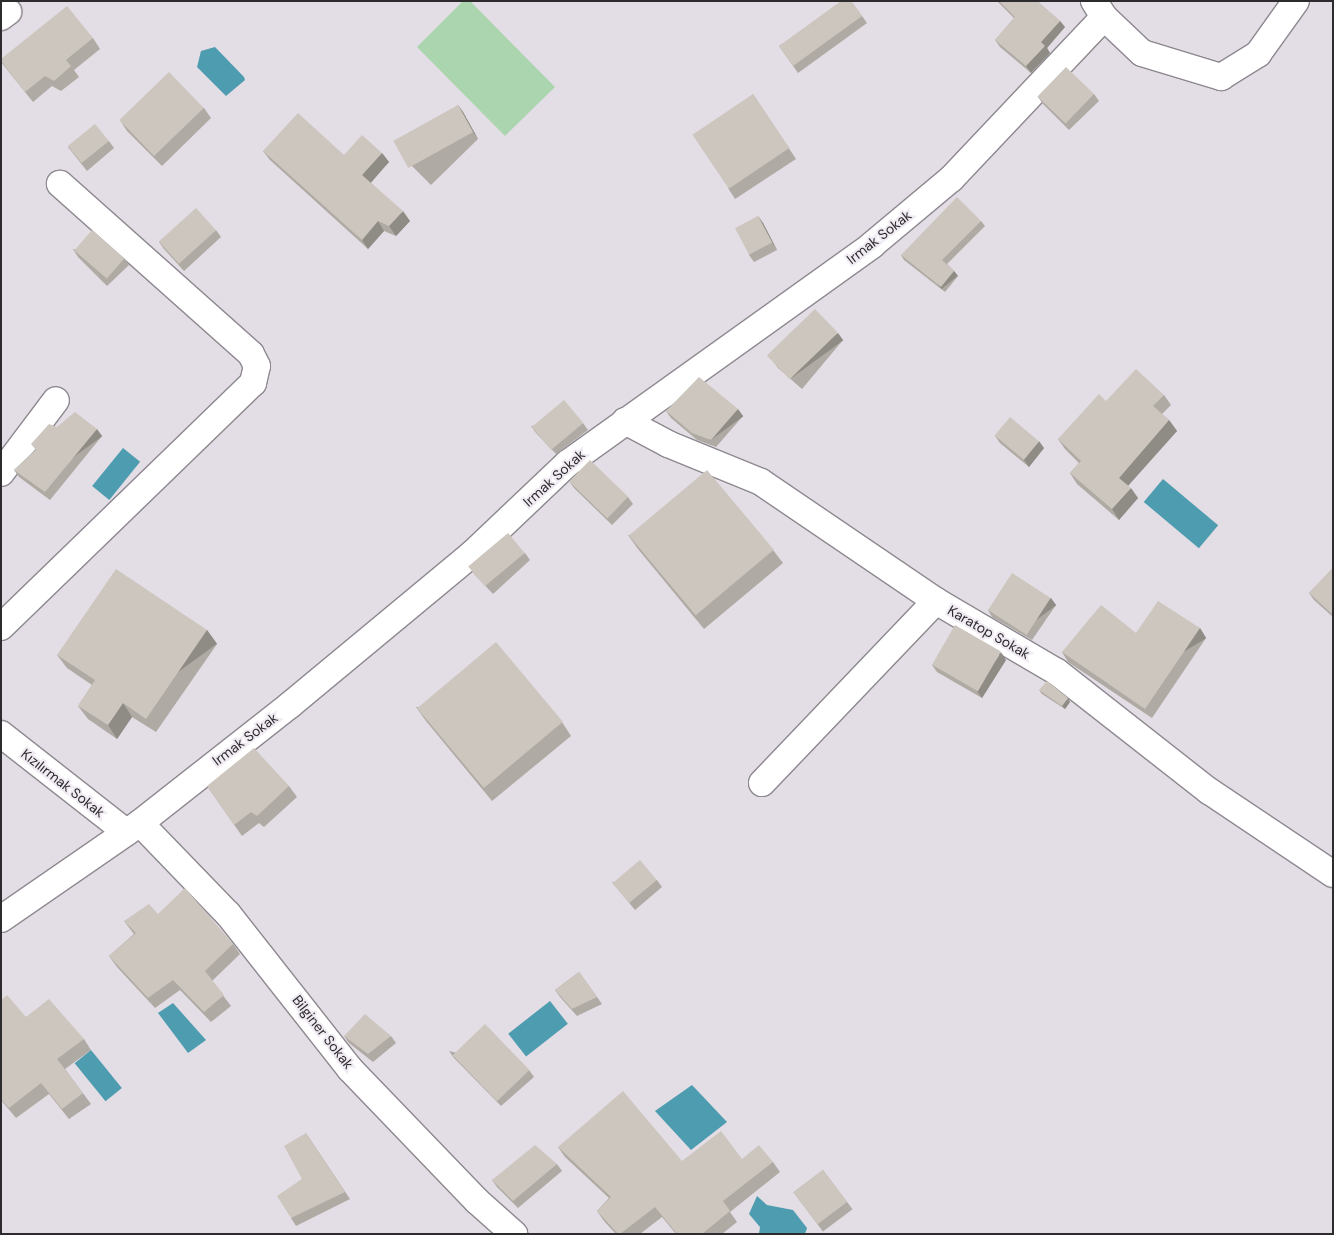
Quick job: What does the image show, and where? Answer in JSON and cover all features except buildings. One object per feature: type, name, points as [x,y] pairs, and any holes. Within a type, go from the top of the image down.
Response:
[{"type":"street","points":[[1099,9],[1142,53],[1221,77],[1258,54],[1296,1]]},
{"type":"street","name":"Irmak Sokak","points":[[1,919],[133,827],[297,699],[472,554],[568,463],[872,245],[951,179],[1099,9]]},
{"type":"street","points":[[1,627],[253,383],[257,366],[251,354],[60,184]]},
{"type":"street","points":[[1,473],[56,400]]},
{"type":"street","name":"Karatop Sokak","points":[[625,421],[668,444],[761,482],[936,601],[1057,672],[1209,791],[1333,874]]},
{"type":"street","points":[[762,783],[936,601]]},
{"type":"street","name":"Kızılırmak Sokak","points":[[1,734],[133,827]]},
{"type":"street","name":"Bilginer Sokak","points":[[133,827],[228,914],[350,1069],[477,1201],[514,1234]]},
{"type":"green space","points":[[463,1],[470,1],[555,87],[505,136],[417,47]]},
{"type":"water","points":[[215,47],[245,80],[226,96],[197,67],[201,51]]},
{"type":"water","points":[[123,448],[140,462],[109,500],[92,486]]},
{"type":"water","points":[[1163,479],[1218,525],[1199,548],[1144,502]]},
{"type":"water","points":[[550,1001],[568,1024],[526,1056],[508,1034]]},
{"type":"water","points":[[173,1003],[206,1040],[188,1053],[158,1013]]},
{"type":"water","points":[[91,1050],[122,1088],[106,1101],[75,1063]]},
{"type":"water","points":[[692,1085],[727,1122],[691,1150],[655,1111]]},
{"type":"water","points":[[757,1196],[767,1205],[793,1210],[807,1228],[805,1234],[759,1234],[760,1227],[749,1214]]}]
